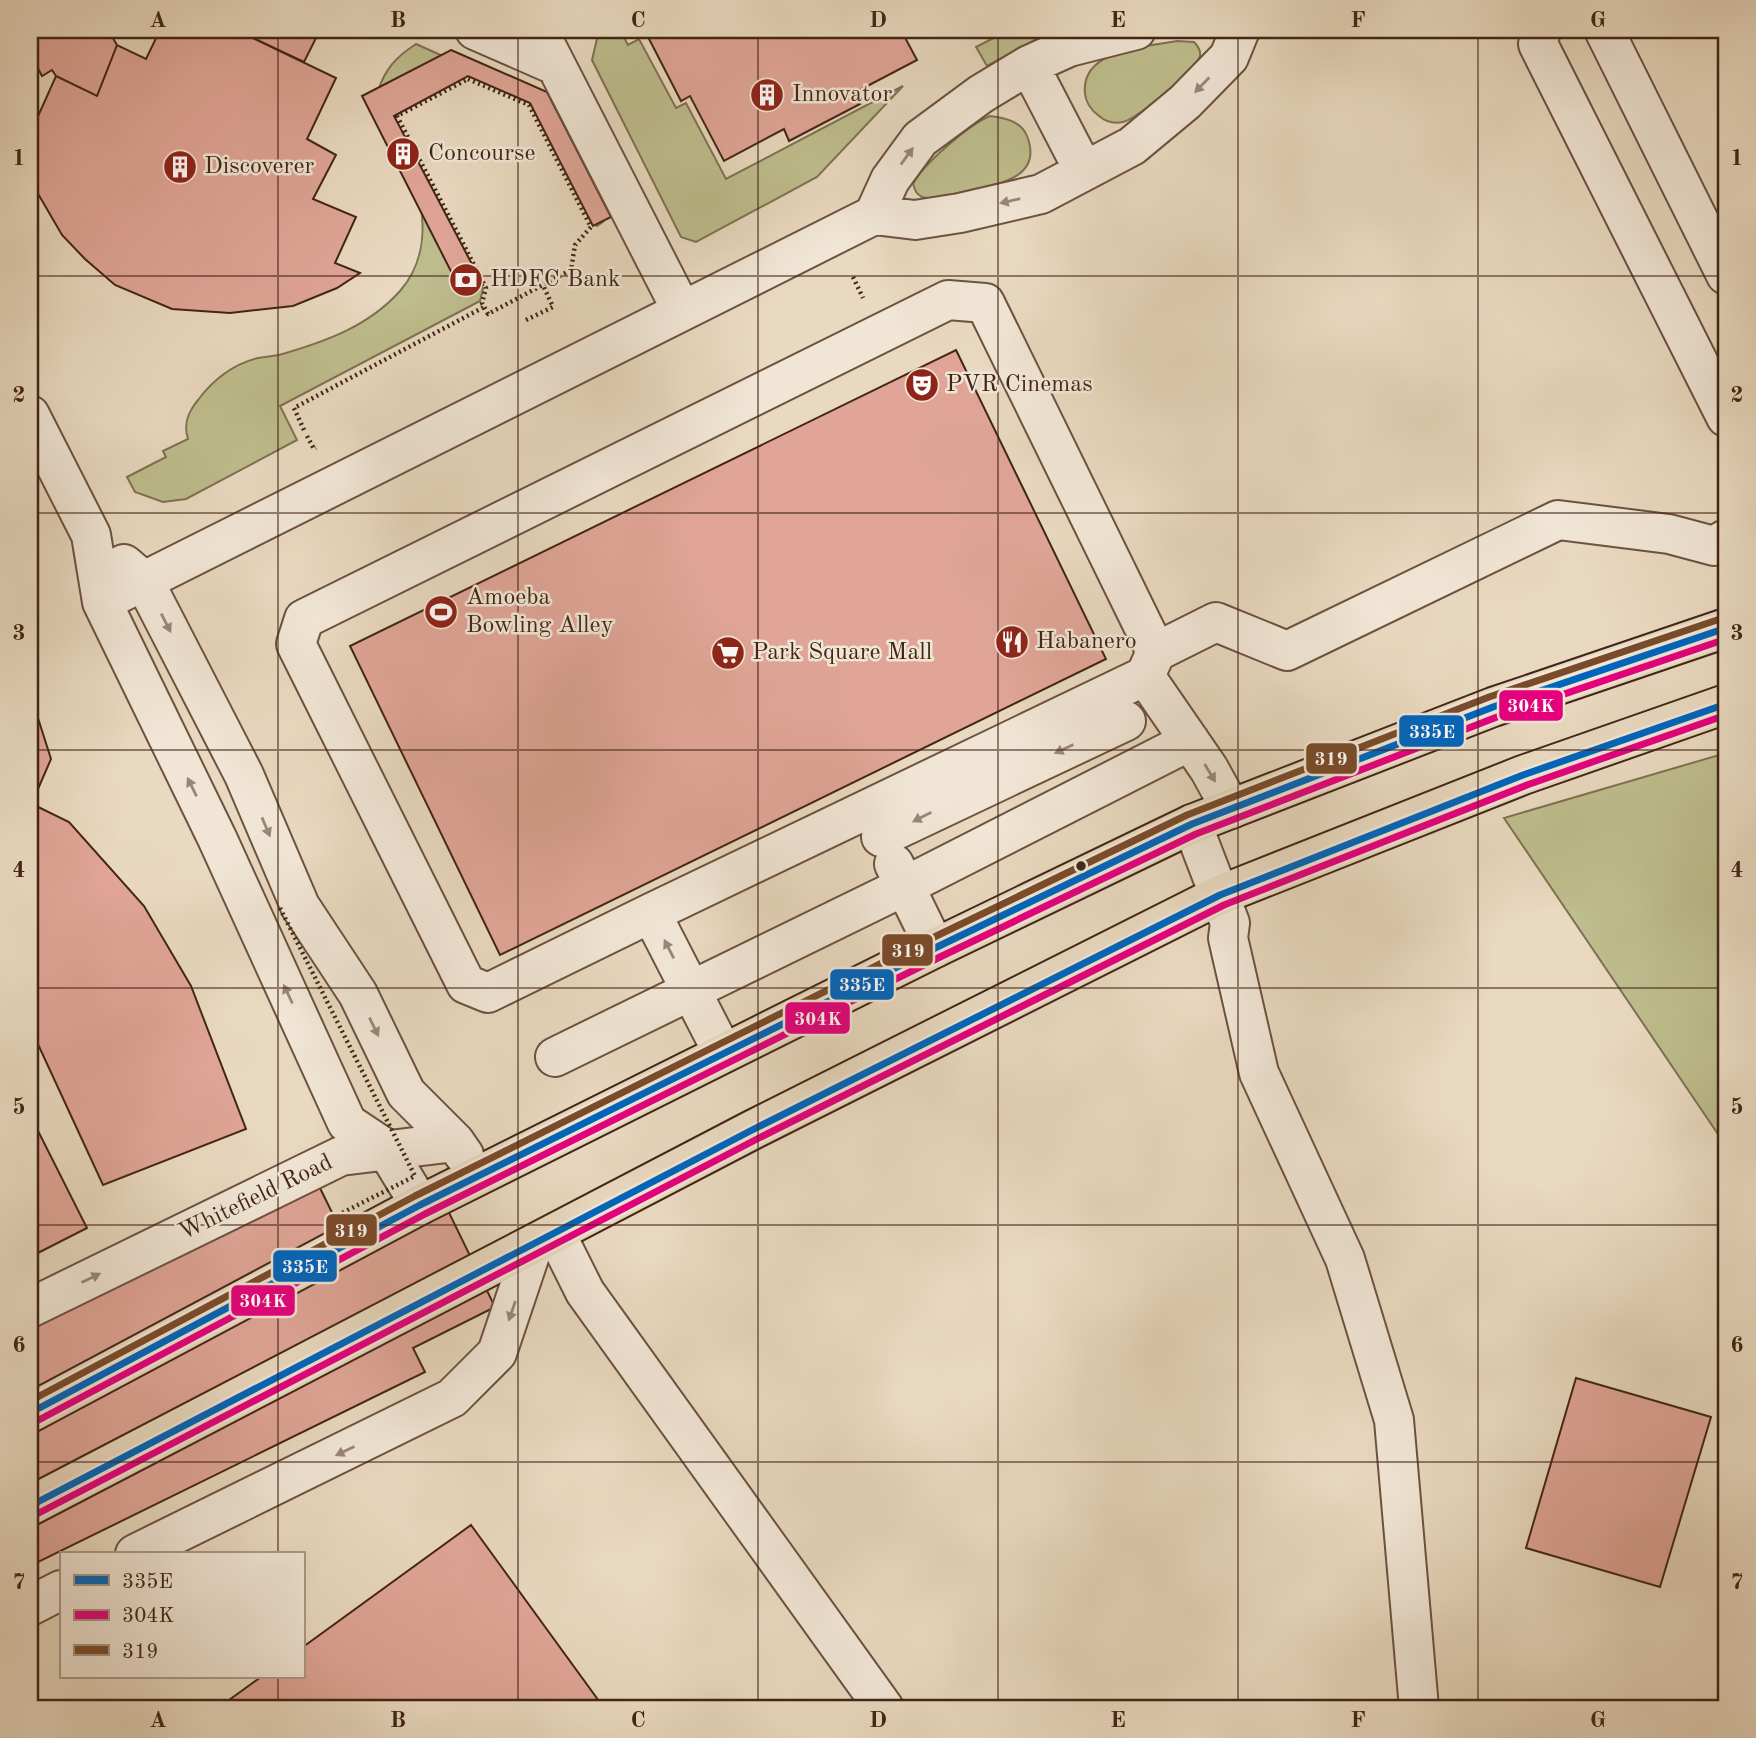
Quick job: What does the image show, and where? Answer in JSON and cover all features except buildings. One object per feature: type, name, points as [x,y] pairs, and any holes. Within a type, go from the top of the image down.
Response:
[{"type":"main road","points":[[30,1413],[420,1205],[935,948],[1192,824],[1493,706],[1726,628]]},
{"type":"main road","points":[[30,1506],[754,1129],[1220,895],[1523,775],[1726,704]]},
{"type":"street","points":[[475,30],[555,65]]},
{"type":"street","points":[[538,30],[682,311]]},
{"type":"street","points":[[874,215],[890,180],[920,139],[981,94],[1029,65],[1069,47],[1136,30]]},
{"type":"street","points":[[102,602],[874,215],[915,220],[960,213],[1041,194],[1132,146],[1185,103],[1229,57],[1240,30]]},
{"type":"street","points":[[1541,30],[1538,44],[1726,417]]},
{"type":"street","points":[[1604,30],[1726,275]]},
{"type":"street","points":[[1029,65],[1084,171]]},
{"type":"street","points":[[1126,721],[962,797],[874,823],[651,913],[488,993],[466,984],[296,644],[304,619],[948,300],[985,303],[1150,664],[1190,741],[1231,809]]},
{"type":"street","points":[[30,415],[91,535],[102,602],[217,838],[347,1123],[386,1149],[420,1205]]},
{"type":"street","points":[[874,823],[1150,664],[1216,622],[1287,651],[1558,520],[1669,534],[1714,546],[1726,539]]},
{"type":"street","points":[[91,535],[144,581],[244,775],[300,906],[358,994],[406,1093],[455,1142],[478,1177]]},
{"type":"street","points":[[555,1058],[905,886],[1190,741]]},
{"type":"street","points":[[874,823],[935,948]]},
{"type":"street","points":[[1192,824],[1230,923],[1228,939],[1259,1073],[1345,1259],[1394,1420],[1419,1708]]},
{"type":"street","points":[[651,913],[723,1053]]},
{"type":"street","name":"Whitefield Road","points":[[30,1308],[341,1156],[455,1142]]},
{"type":"street","points":[[139,1552],[452,1398],[497,1353],[545,1240],[884,1708]]},
{"type":"street","points":[[30,1606],[60,1591]]},
{"type":"path","points":[[468,79],[529,105],[591,227],[575,245],[571,270],[488,314],[484,307],[482,303],[486,288],[397,116],[468,79]]},
{"type":"path","points":[[526,320],[553,307],[543,285]]},
{"type":"path","points":[[314,449],[293,408],[484,307]]},
{"type":"path","points":[[280,908],[415,1176],[334,1217]]},
{"type":"shaded area","points":[[599,30],[620,30],[628,45],[639,39],[676,108],[686,103],[726,179],[903,86],[817,177],[696,242],[681,237],[592,60]]},
{"type":"shaded area","points":[[1009,30],[1054,30],[987,66],[976,47]]},
{"type":"shaded area","points":[[1177,41],[1194,42],[1199,48],[1200,56],[1178,82],[1153,103],[1120,123],[1104,120],[1091,109],[1085,94],[1086,79],[1093,68],[1104,59],[1133,49]]},
{"type":"shaded area","points":[[416,44],[539,99],[546,105],[603,222],[597,226],[531,102],[468,74],[392,115],[483,289],[480,301],[280,406],[297,440],[186,499],[163,502],[135,492],[127,477],[166,457],[163,451],[188,439],[186,423],[192,409],[210,386],[225,374],[249,361],[279,355],[329,339],[360,324],[387,304],[407,281],[418,260],[422,237],[420,201],[378,91],[392,64]]},
{"type":"shaded area","points":[[990,116],[1012,121],[1021,127],[1027,136],[1029,162],[1023,171],[1003,182],[944,197],[927,198],[918,195],[913,184],[926,166],[959,136]]},
{"type":"shaded area","points":[[1726,753],[1726,1146],[1504,818]]},
{"type":"transit line","name":"319","points":[[30,1401],[415,1196],[930,939],[1187,815],[1489,697],[1723,618]]},
{"type":"transit line","name":"335E","points":[[30,1413],[420,1205],[935,948],[1192,824],[1493,707],[1726,628]]},
{"type":"transit line","name":"304K","points":[[35,1422],[425,1214],[940,957],[1196,834],[1497,717],[1726,639]]},
{"type":"transit line","name":"335E","points":[[30,1506],[754,1129],[1220,895],[1523,775],[1726,704]]},
{"type":"transit line","name":"304K","points":[[35,1515],[759,1138],[1224,905],[1527,785],[1726,715]]},
{"type":"place","name":"Innovator","points":[[767,95]]},
{"type":"place","name":"Concourse","points":[[403,154]]},
{"type":"place","name":"Discoverer","points":[[180,167]]},
{"type":"place","name":"HDFC Bank","points":[[466,280]]},
{"type":"place","name":"PVR Cinemas","points":[[922,385]]},
{"type":"place","name":"Amoeba Bowling Alley","points":[[441,612]]},
{"type":"place","name":"Habanero","points":[[1012,642]]},
{"type":"place","name":"Park Square Mall","points":[[728,653]]}]
